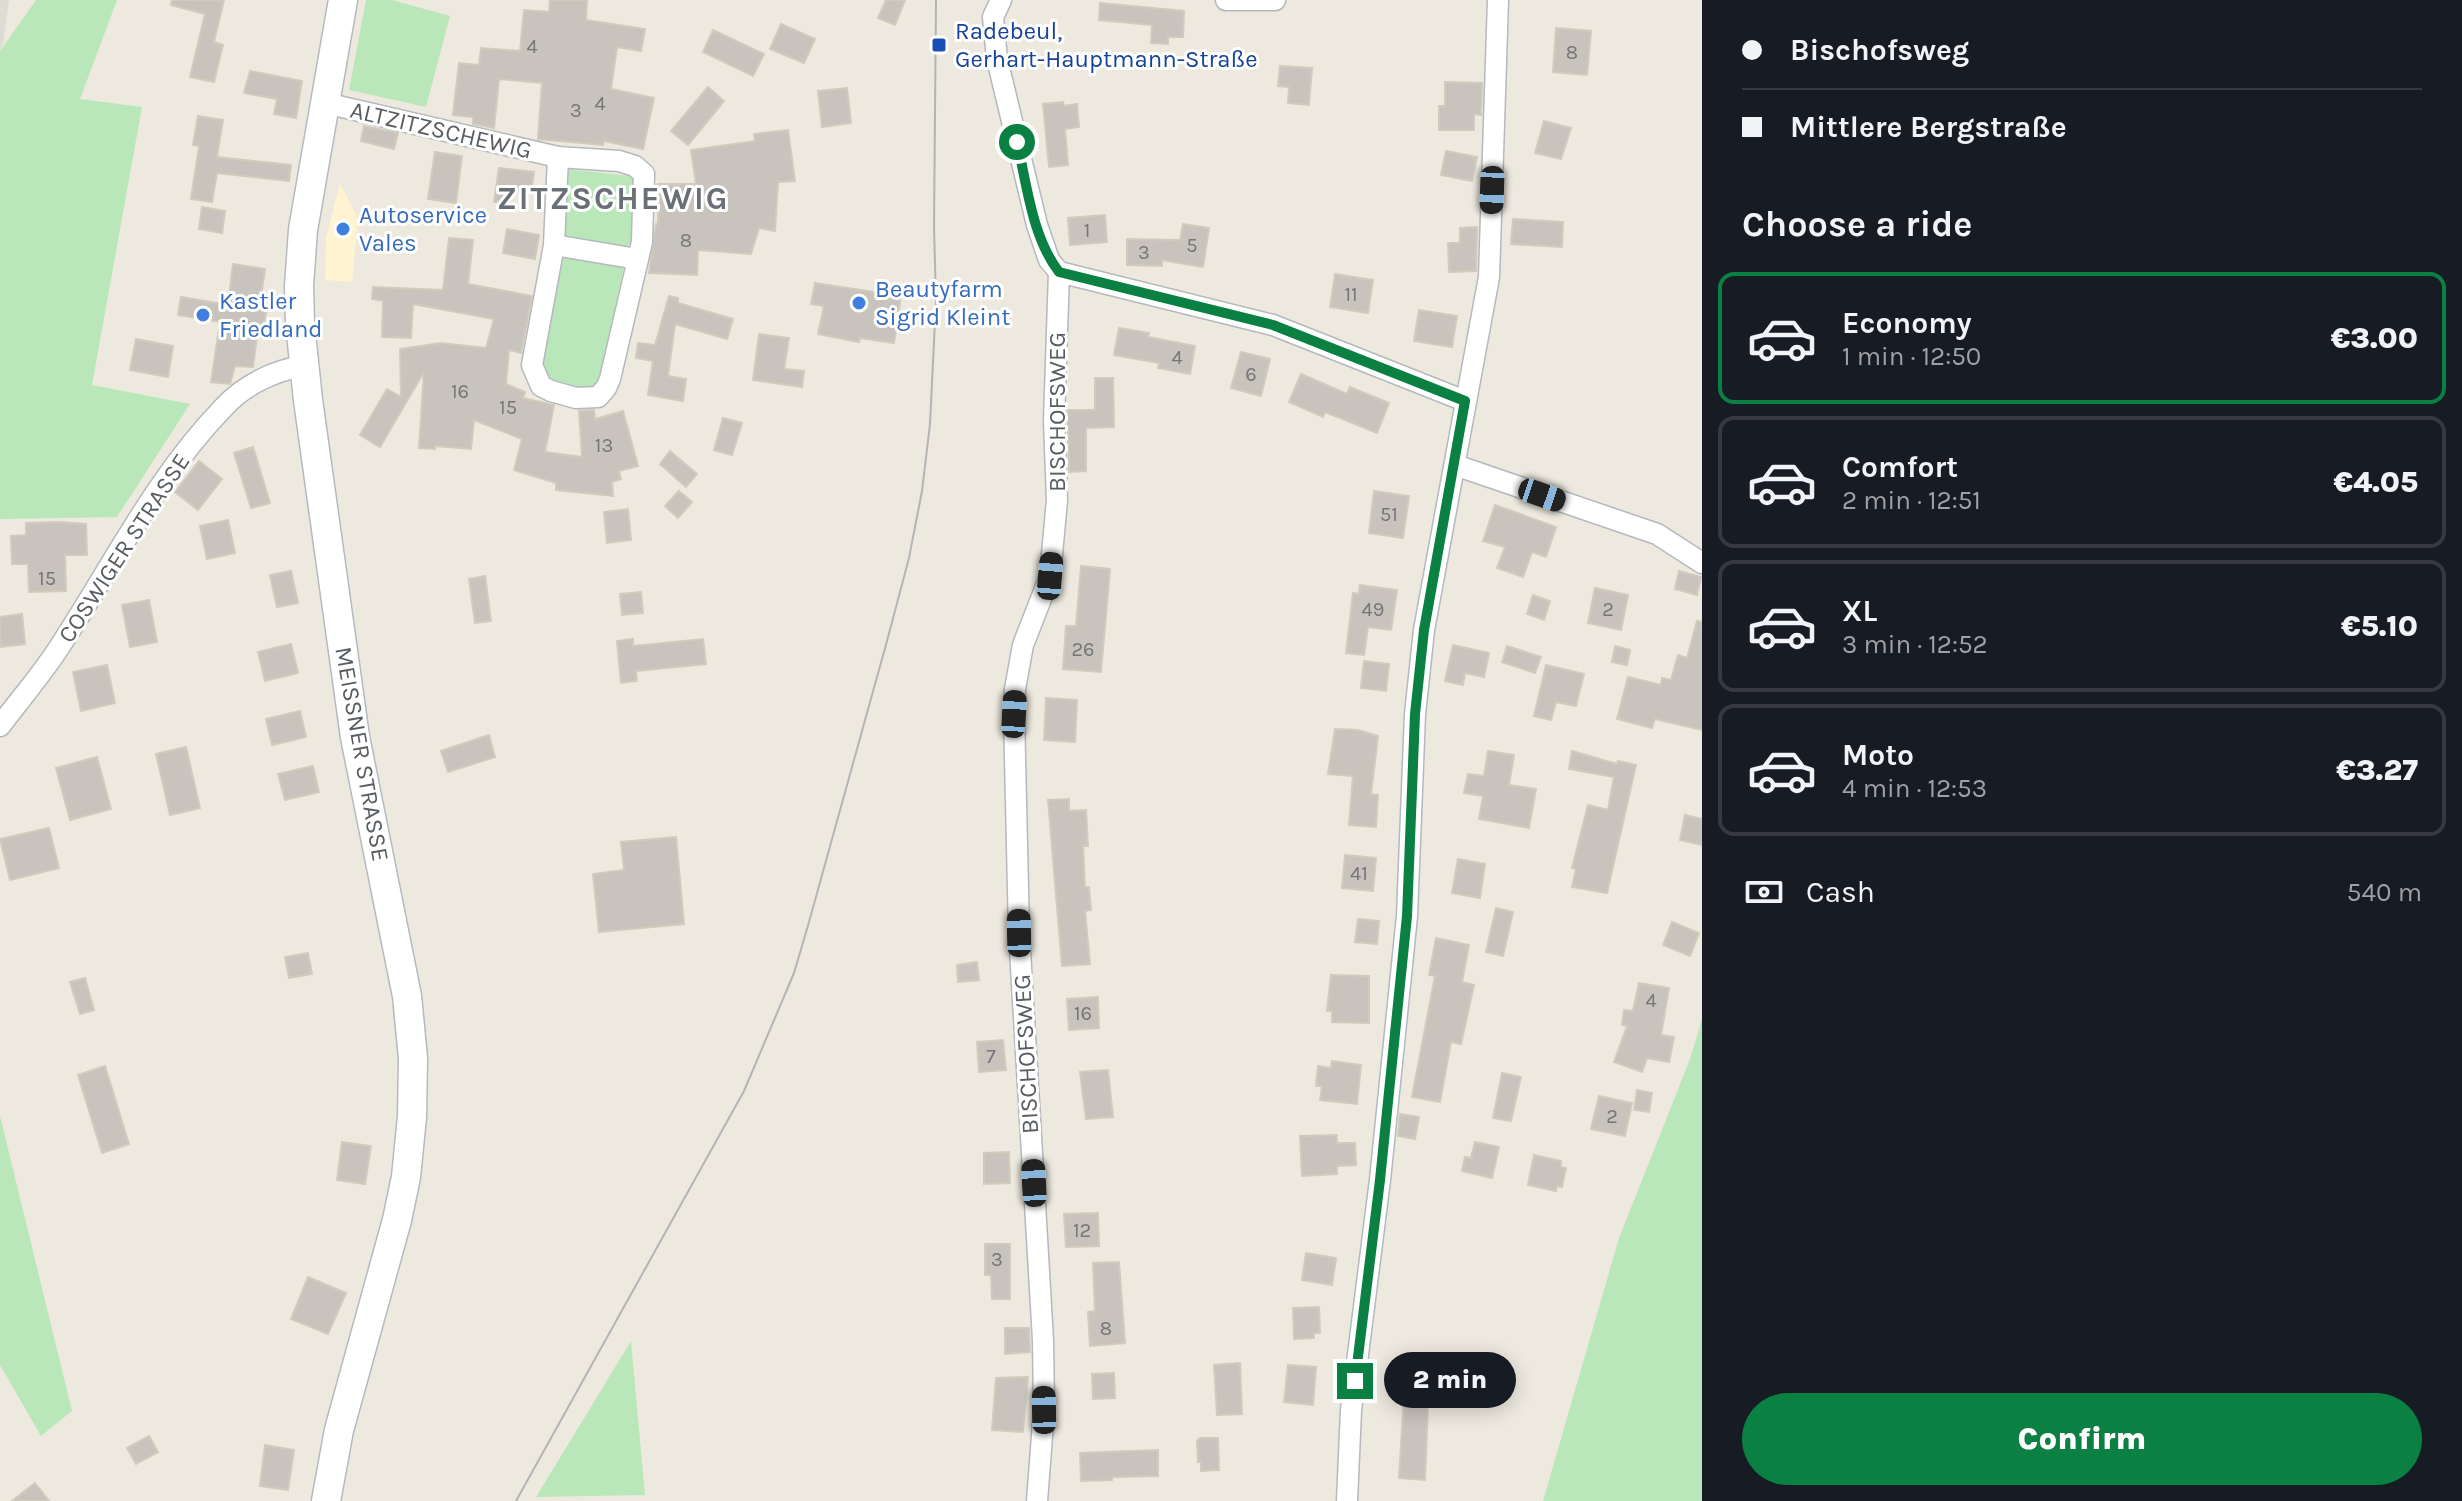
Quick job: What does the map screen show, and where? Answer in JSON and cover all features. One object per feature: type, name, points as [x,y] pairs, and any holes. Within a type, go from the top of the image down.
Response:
[{"type":"main road","name":"MEISSNER STRASSE","points":[[326,1501],[339,1430],[406,1177],[412,1117],[413,1058],[407,996],[355,737],[304,366],[299,286],[303,230],[343,0]]},
{"type":"street","name":"BISCHOFSWEG","points":[[1001,0],[993,17],[997,59],[1037,225],[1049,260],[1059,272],[1054,421],[1057,500],[1050,576],[1023,645],[1014,714],[1019,933],[1043,1340],[1044,1410],[1037,1501]]},
{"type":"street","points":[[1226,0],[1275,0]]},
{"type":"street","points":[[1347,1501],[1351,1410],[1380,1180],[1407,916],[1415,714],[1424,630],[1489,277],[1498,0]]},
{"type":"street","name":"ALTZITZSCHEWIG","points":[[325,103],[558,157],[619,161],[635,166],[644,174],[642,242],[606,388],[598,397],[576,398],[541,386],[532,365],[554,245],[558,157]]},
{"type":"street","points":[[554,245],[637,259]]},
{"type":"street","points":[[1059,272],[1273,325],[1465,401]]},
{"type":"street","name":"COSWIGER STRASSE","points":[[0,726],[60,647],[168,474],[225,405],[249,386],[281,371],[304,366]]},
{"type":"street","points":[[1455,465],[1657,534],[1702,563]]},
{"type":"shaded area","points":[[0,0],[9,0],[0,50]]},
{"type":"shaded area","name":"Autoservice Vales","points":[[340,183],[358,219],[352,282],[325,280],[326,239]]},
{"type":"green space","points":[[36,0],[117,0],[80,99],[142,107],[92,385],[190,404],[117,517],[0,519],[0,51]]},
{"type":"green space","points":[[366,0],[392,0],[450,16],[426,107],[349,90]]},
{"type":"green space","points":[[566,169],[631,176],[637,183],[636,235],[628,246],[562,238]]},
{"type":"green space","points":[[564,256],[624,266],[600,385],[590,393],[548,382],[539,367],[557,260]]},
{"type":"green space","points":[[1702,1019],[1702,1501],[1543,1501],[1619,1238],[1690,1059]]},
{"type":"green space","points":[[0,1116],[72,1411],[41,1436],[0,1365]]},
{"type":"green space","points":[[631,1341],[645,1495],[536,1497]]},
{"type":"building","points":[[172,0],[224,0],[214,42],[223,45],[214,82],[190,77],[205,14],[171,5]]},
{"type":"building","points":[[550,0],[587,0],[586,20],[645,29],[641,51],[617,47],[611,89],[654,98],[643,149],[604,141],[603,145],[538,139],[542,83],[499,79],[494,128],[473,124],[473,117],[453,115],[459,63],[479,65],[481,48],[520,51],[524,10],[549,12]]},
{"type":"building","points":[[886,0],[905,0],[895,25],[878,18]]},
{"type":"building","points":[[1100,3],[1184,11],[1183,37],[1168,37],[1168,44],[1151,43],[1152,25],[1099,20]]},
{"type":"building","points":[[781,24],[815,39],[804,63],[770,49]]},
{"type":"building","points":[[1556,28],[1591,31],[1587,75],[1553,72]]},
{"type":"building","points":[[713,30],[764,54],[753,76],[703,52]]},
{"type":"building","points":[[1280,66],[1312,68],[1309,105],[1288,103],[1289,87],[1278,86]]},
{"type":"building","points":[[250,71],[302,81],[296,118],[274,114],[277,99],[244,93]]},
{"type":"building","points":[[1445,82],[1482,83],[1481,115],[1474,114],[1474,130],[1439,130],[1439,106],[1445,106]]},
{"type":"building","points":[[708,87],[724,101],[688,145],[671,131]]},
{"type":"building","points":[[847,88],[851,123],[822,127],[818,91]]},
{"type":"building","points":[[1063,102],[1064,106],[1077,104],[1079,127],[1065,129],[1068,165],[1049,167],[1043,104]]},
{"type":"building","points":[[198,116],[223,120],[217,157],[291,165],[289,181],[217,173],[212,202],[191,199],[199,146],[193,145]]},
{"type":"building","points":[[1544,121],[1571,128],[1561,159],[1535,153]]},
{"type":"building","points":[[364,126],[398,133],[394,149],[361,141]]},
{"type":"building","points":[[788,130],[795,181],[778,182],[775,231],[759,228],[751,254],[698,250],[697,275],[649,273],[658,224],[658,184],[696,184],[691,150],[755,141],[754,134]]},
{"type":"building","points":[[1446,151],[1477,157],[1472,181],[1441,175]]},
{"type":"building","points":[[435,152],[462,156],[456,203],[428,199]]},
{"type":"building","points":[[499,168],[534,172],[531,193],[512,191],[510,204],[494,202]]},
{"type":"building","points":[[202,207],[225,211],[222,233],[199,229]]},
{"type":"building","points":[[1105,215],[1107,242],[1070,245],[1068,218]]},
{"type":"building","points":[[1513,219],[1563,222],[1562,247],[1511,244]]},
{"type":"building","points":[[1183,224],[1209,228],[1203,267],[1162,260],[1162,266],[1127,265],[1127,239],[1180,240]]},
{"type":"building","points":[[1477,227],[1476,271],[1449,272],[1448,243],[1460,243],[1460,228]]},
{"type":"building","points":[[507,229],[539,235],[535,259],[503,253]]},
{"type":"building","points":[[449,238],[473,240],[468,284],[532,296],[521,353],[509,350],[506,384],[525,392],[523,398],[554,405],[545,452],[582,457],[579,411],[594,410],[595,419],[623,411],[638,466],[619,471],[621,479],[612,482],[613,496],[556,490],[556,483],[514,470],[522,439],[474,420],[471,449],[419,448],[424,372],[380,447],[360,435],[387,389],[401,397],[400,349],[441,343],[486,348],[494,319],[413,304],[411,338],[382,337],[383,301],[372,299],[373,287],[443,290]]},
{"type":"building","points":[[233,264],[265,269],[259,310],[266,312],[263,330],[258,329],[253,367],[235,366],[230,384],[211,382],[220,322],[178,315],[181,297],[228,305]]},
{"type":"building","points":[[1335,274],[1373,280],[1368,313],[1330,307]]},
{"type":"building","points":[[815,283],[901,296],[894,343],[860,338],[859,342],[818,334],[824,306],[811,304]]},
{"type":"building","points":[[669,296],[678,298],[678,303],[733,319],[727,339],[675,324],[668,376],[686,379],[683,401],[648,395],[653,361],[636,358],[638,343],[655,345]]},
{"type":"building","points":[[1419,310],[1457,316],[1452,347],[1414,341]]},
{"type":"building","points":[[1119,328],[1195,346],[1190,374],[1158,368],[1159,363],[1114,355]]},
{"type":"building","points":[[759,334],[789,338],[784,369],[804,371],[802,387],[753,380]]},
{"type":"building","points":[[136,339],[173,346],[168,377],[130,370]]},
{"type":"building","points":[[1241,352],[1270,359],[1261,396],[1231,388]]},
{"type":"building","points":[[1301,374],[1347,394],[1350,387],[1389,403],[1377,433],[1325,412],[1323,417],[1289,402]]},
{"type":"building","points":[[1095,378],[1113,378],[1114,427],[1086,428],[1086,471],[1069,472],[1067,410],[1095,410]]},
{"type":"building","points":[[723,418],[742,423],[732,455],[714,450]]},
{"type":"building","points":[[253,447],[270,503],[251,508],[234,453]]},
{"type":"building","points":[[670,451],[697,474],[686,487],[660,464]]},
{"type":"building","points":[[199,461],[222,479],[198,510],[175,492]]},
{"type":"building","points":[[679,491],[692,502],[678,518],[665,506]]},
{"type":"building","points":[[1374,491],[1409,496],[1403,538],[1369,533]]},
{"type":"building","points":[[1495,505],[1556,527],[1546,557],[1532,552],[1523,577],[1497,568],[1505,547],[1483,541]]},
{"type":"building","points":[[628,509],[631,540],[607,543],[604,512]]},
{"type":"building","points":[[228,520],[235,553],[207,559],[200,526]]},
{"type":"building","points":[[26,523],[86,524],[87,555],[65,555],[66,591],[29,592],[28,564],[12,564],[11,536],[26,535]]},
{"type":"building","points":[[1081,566],[1110,569],[1101,672],[1063,669],[1066,626],[1076,626]]},
{"type":"building","points":[[291,571],[298,603],[277,607],[270,575]]},
{"type":"building","points":[[1679,571],[1701,577],[1697,595],[1675,589]]},
{"type":"building","points":[[485,576],[491,621],[475,623],[469,579]]},
{"type":"building","points":[[1360,585],[1397,590],[1391,630],[1368,627],[1364,655],[1346,653],[1353,593],[1359,594]]},
{"type":"building","points":[[1595,588],[1628,595],[1621,630],[1588,623]]},
{"type":"building","points":[[641,592],[643,613],[622,615],[620,594]]},
{"type":"building","points":[[1533,595],[1550,601],[1544,620],[1527,614]]},
{"type":"building","points":[[149,600],[157,642],[130,647],[122,605]]},
{"type":"building","points":[[22,614],[25,644],[0,647],[0,617]]},
{"type":"building","points":[[1697,621],[1702,622],[1702,730],[1655,719],[1652,728],[1617,719],[1628,677],[1661,685],[1662,678],[1671,680],[1678,655],[1687,658]]},
{"type":"building","points":[[633,639],[633,646],[703,639],[706,664],[636,671],[637,681],[621,683],[617,641]]},
{"type":"building","points":[[291,644],[298,673],[265,681],[258,652]]},
{"type":"building","points":[[1453,645],[1489,653],[1484,677],[1465,673],[1463,685],[1445,681]]},
{"type":"building","points":[[1507,646],[1541,657],[1535,673],[1502,662]]},
{"type":"building","points":[[1615,646],[1630,650],[1627,665],[1612,662]]},
{"type":"building","points":[[1364,661],[1389,664],[1386,691],[1361,688]]},
{"type":"building","points":[[107,665],[115,703],[81,711],[73,672]]},
{"type":"building","points":[[1546,665],[1584,674],[1576,706],[1556,702],[1551,720],[1534,716]]},
{"type":"building","points":[[1046,698],[1077,700],[1075,742],[1044,740]]},
{"type":"building","points":[[300,711],[306,737],[272,745],[266,719]]},
{"type":"building","points":[[1335,729],[1358,730],[1378,736],[1371,794],[1378,795],[1376,827],[1349,825],[1353,776],[1328,774]]},
{"type":"building","points":[[489,735],[495,757],[448,772],[441,751]]},
{"type":"building","points":[[186,747],[200,808],[170,815],[156,754]]},
{"type":"building","points":[[1488,751],[1514,755],[1509,785],[1536,789],[1529,828],[1479,819],[1483,796],[1464,793],[1468,774],[1484,776]]},
{"type":"building","points":[[1572,751],[1617,764],[1618,761],[1636,765],[1607,893],[1572,887],[1576,869],[1572,868],[1588,805],[1608,810],[1614,777],[1569,769]]},
{"type":"building","points":[[97,757],[111,809],[70,820],[56,768]]},
{"type":"building","points":[[313,766],[319,792],[285,800],[278,774]]},
{"type":"building","points":[[1069,799],[1069,811],[1086,810],[1088,846],[1083,846],[1085,887],[1089,887],[1091,910],[1085,911],[1090,964],[1062,966],[1048,800]]},
{"type":"building","points":[[1685,815],[1702,819],[1702,845],[1680,840]]},
{"type":"building","points":[[49,828],[59,868],[10,880],[0,839]]},
{"type":"building","points":[[676,837],[684,924],[599,932],[593,874],[624,870],[621,842]]},
{"type":"building","points":[[1345,855],[1376,858],[1373,891],[1342,888]]},
{"type":"building","points":[[1458,859],[1485,864],[1480,898],[1452,893]]},
{"type":"building","points":[[1496,908],[1513,912],[1503,956],[1486,952]]},
{"type":"building","points":[[1358,919],[1379,921],[1377,944],[1355,942]]},
{"type":"building","points":[[1672,922],[1699,933],[1690,956],[1663,945]]},
{"type":"building","points":[[1436,938],[1469,945],[1462,982],[1474,985],[1461,1044],[1451,1042],[1440,1102],[1412,1097],[1435,976],[1429,975]]},
{"type":"building","points":[[308,953],[312,974],[289,978],[285,957]]},
{"type":"building","points":[[977,962],[979,980],[958,982],[957,965]]},
{"type":"building","points":[[1331,975],[1369,976],[1369,1023],[1332,1022],[1332,1011],[1327,1011]]},
{"type":"building","points":[[85,978],[94,1010],[80,1014],[70,982]]},
{"type":"building","points":[[1639,983],[1669,988],[1661,1035],[1674,1037],[1669,1062],[1647,1058],[1642,1072],[1614,1062],[1627,1026],[1622,1025],[1624,1010],[1633,1011]]},
{"type":"building","points":[[1098,997],[1099,1028],[1069,1030],[1067,999]]},
{"type":"building","points":[[1003,1040],[1006,1070],[979,1072],[977,1042]]},
{"type":"building","points":[[1332,1061],[1361,1065],[1357,1104],[1320,1100],[1322,1086],[1316,1086],[1318,1066],[1331,1068]]},
{"type":"building","points":[[105,1066],[129,1144],[102,1153],[78,1075]]},
{"type":"building","points":[[1108,1070],[1113,1117],[1086,1119],[1080,1072]]},
{"type":"building","points":[[1502,1073],[1521,1077],[1511,1121],[1493,1118]]},
{"type":"building","points":[[1637,1090],[1652,1093],[1649,1112],[1634,1110]]},
{"type":"building","points":[[1599,1096],[1632,1103],[1625,1136],[1591,1129]]},
{"type":"building","points":[[1400,1114],[1419,1117],[1415,1139],[1398,1136]]},
{"type":"building","points":[[1337,1135],[1337,1143],[1355,1143],[1356,1165],[1337,1166],[1337,1174],[1302,1176],[1300,1136]]},
{"type":"building","points":[[342,1142],[371,1146],[365,1184],[337,1180]]},
{"type":"building","points":[[1475,1142],[1499,1147],[1492,1178],[1462,1171],[1465,1157],[1471,1158]]},
{"type":"building","points":[[1009,1152],[1010,1183],[984,1184],[984,1153]]},
{"type":"building","points":[[1534,1155],[1561,1161],[1561,1167],[1566,1168],[1562,1187],[1557,1186],[1556,1191],[1528,1185]]},
{"type":"building","points":[[1098,1213],[1099,1246],[1066,1247],[1064,1214]]},
{"type":"building","points":[[985,1244],[1010,1244],[1010,1299],[992,1299],[991,1275],[985,1275]]},
{"type":"building","points":[[1306,1253],[1336,1258],[1332,1285],[1302,1280]]},
{"type":"building","points":[[1119,1262],[1125,1343],[1090,1346],[1088,1312],[1095,1311],[1093,1263]]},
{"type":"building","points":[[308,1277],[346,1293],[328,1334],[291,1319]]},
{"type":"building","points":[[1319,1307],[1320,1333],[1314,1333],[1314,1338],[1294,1339],[1293,1308]]},
{"type":"building","points":[[1005,1328],[1029,1328],[1030,1352],[1005,1354]]},
{"type":"building","points":[[1240,1363],[1242,1414],[1217,1415],[1214,1365]]},
{"type":"building","points":[[1288,1365],[1316,1367],[1313,1405],[1284,1402]]},
{"type":"building","points":[[1114,1373],[1115,1398],[1093,1399],[1092,1374]]},
{"type":"building","points":[[1028,1377],[1023,1432],[992,1430],[996,1378]]},
{"type":"building","points":[[1405,1379],[1429,1381],[1425,1480],[1399,1478]]},
{"type":"building","points":[[149,1436],[158,1452],[136,1464],[127,1448]]},
{"type":"building","points":[[1200,1438],[1218,1438],[1219,1470],[1201,1471],[1197,1441]]},
{"type":"building","points":[[265,1445],[294,1450],[288,1490],[260,1486]]},
{"type":"building","points":[[1158,1450],[1158,1476],[1081,1481],[1080,1453]]},
{"type":"building","points":[[35,1483],[49,1501],[12,1501]]},
{"type":"tram line","points":[[516,1501],[744,1091],[794,973],[809,922],[909,558],[922,491],[930,424],[936,300],[936,0]]},
{"type":"place","name":"Radebeul, Gerhart-Hauptmann-Straße","points":[[939,45]]},
{"type":"place","name":"Autoservice Vales","points":[[343,229]]},
{"type":"place","name":"Beautyfarm Sigrid Kleint","points":[[859,303]]},
{"type":"place","name":"Kastler Friedland","points":[[203,315]]},
{"type":"district","name":"ZITZSCHEWIG","points":[[613,198]]},
{"type":"route","points":[[1017,142],[1037,225],[1049,260],[1059,272],[1273,325],[1465,401],[1424,630],[1415,714],[1407,916],[1380,1180],[1355,1381]]}]
